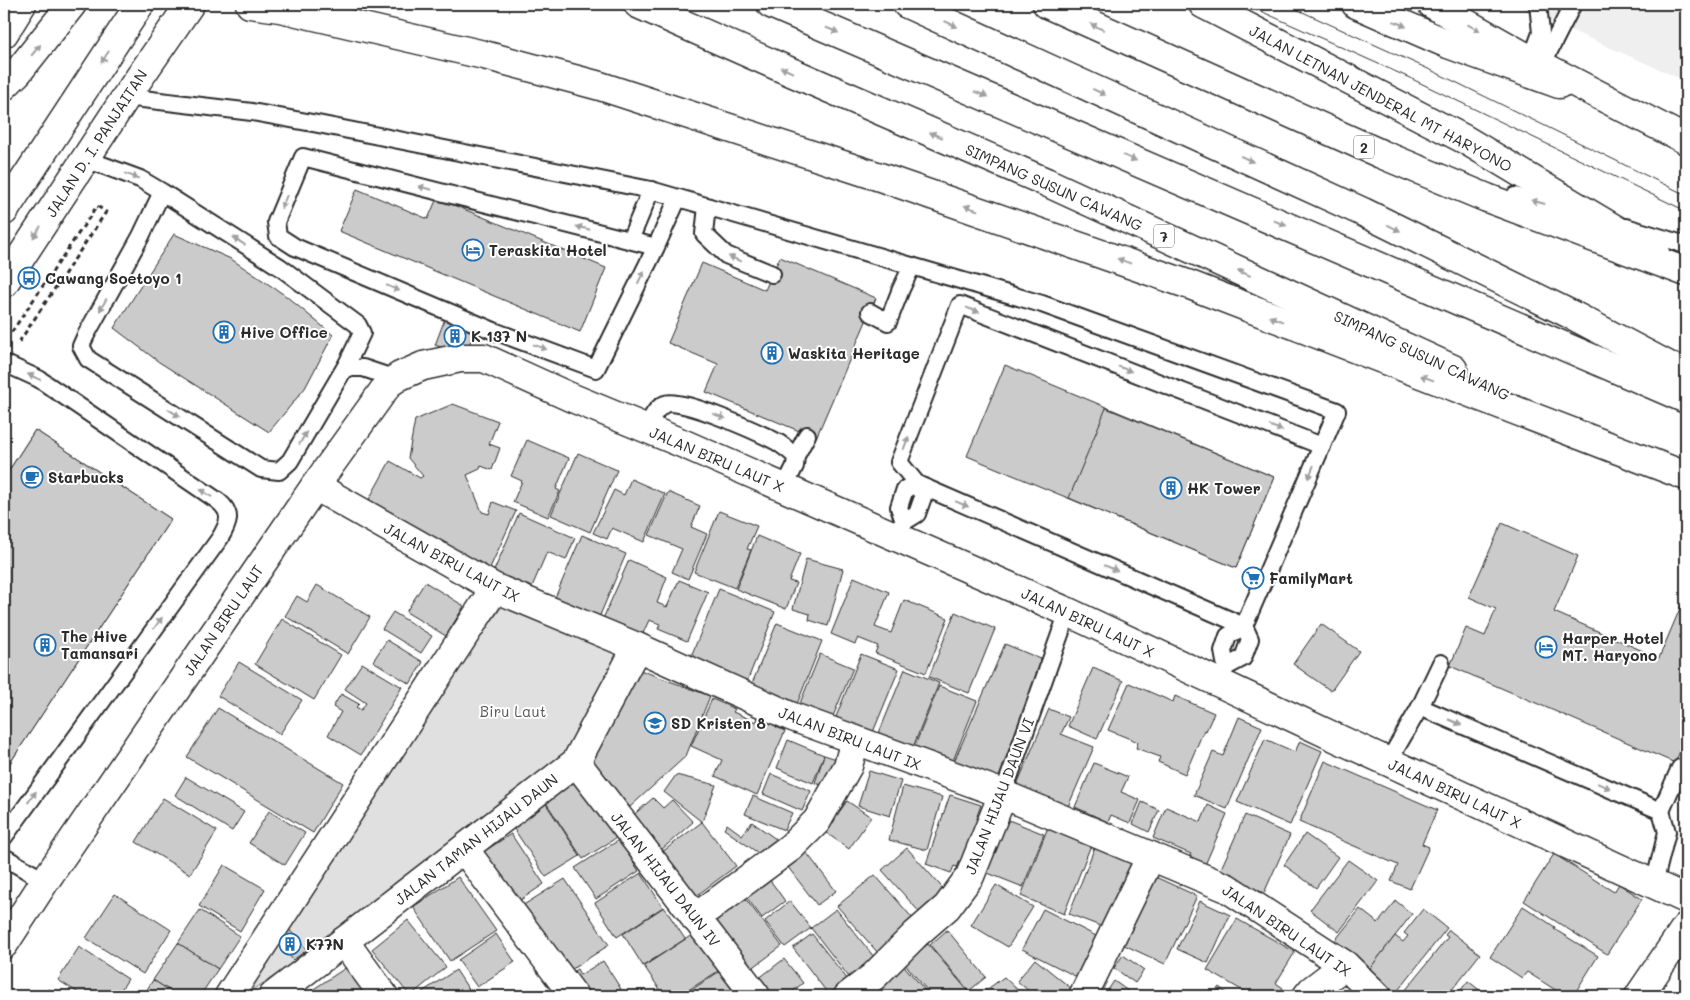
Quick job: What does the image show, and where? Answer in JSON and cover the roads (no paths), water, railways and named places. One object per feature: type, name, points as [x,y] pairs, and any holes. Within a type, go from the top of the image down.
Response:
[{"type":"main road","points":[[4,33],[22,4]]},
{"type":"main road","points":[[4,86],[18,72],[72,4]]},
{"type":"main road","points":[[4,211],[140,4]]},
{"type":"main road","name":"JALAN D. I. PANJAITAN","points":[[4,283],[126,97],[190,4]]},
{"type":"main road","points":[[250,4],[280,8],[484,55],[600,86],[880,176],[1190,285],[1686,477]]},
{"type":"main road","name":"SIMPANG SUSUN CAWANG","points":[[638,4],[1054,186],[1686,477]]},
{"type":"main road","points":[[771,4],[1686,399]]},
{"type":"main road","points":[[907,4],[1363,212],[1576,317],[1686,375]]},
{"type":"main road","name":"JALAN LETNAN JENDERAL MT HARYONO","points":[[1047,4],[1390,158],[1487,198],[1686,272]]},
{"type":"main road","name":"JALAN LETNAN JENDERAL MT HARYONO","points":[[1203,4],[1464,139],[1686,272]]},
{"type":"main road","points":[[1356,4],[1448,44],[1619,108],[1684,138]]},
{"type":"main road","points":[[1432,4],[1536,62],[1684,138]]},
{"type":"main road","name":"JALAN BIRU LAUT","points":[[7,931],[45,880],[387,382],[410,370],[434,363],[460,358],[484,358]]},
{"type":"main road","name":"JALAN BIRU LAUT X","points":[[484,358],[570,398],[646,428],[784,488],[901,529],[1068,612],[1222,675],[1388,762],[1686,899]]},
{"type":"main road","name":"JALAN BIRU LAUT IX","points":[[315,486],[495,588],[638,648],[790,716],[1003,794],[1227,888],[1345,964],[1377,996]]},
{"type":"main road","points":[[229,996],[495,588]]},
{"type":"main road","name":"JALAN TAMAN HIJAU DAUN","points":[[273,996],[576,762],[638,648]]},
{"type":"main road","points":[[695,918],[791,847],[817,821],[848,766],[855,740]]},
{"type":"main road","name":"JALAN HIJAU DAUN IV","points":[[576,762],[756,996]]},
{"type":"main road","name":"JALAN HIJAU DAUN VI","points":[[848,996],[874,976],[916,934],[948,907],[970,876],[1003,794]]},
{"type":"main road","points":[[464,849],[574,996]]},
{"type":"main road","points":[[1083,996],[1151,856]]},
{"type":"main road","points":[[1639,996],[1686,927]]},
{"type":"main road","points":[[344,941],[384,996]]},
{"type":"main road","points":[[1307,996],[1345,964]]},
{"type":"lane","points":[[1536,62],[1541,33],[1538,4]]},
{"type":"lane","points":[[1536,62],[1572,4]]},
{"type":"lane","points":[[1142,47],[1171,53],[1204,65],[1460,178],[1502,193],[1686,245]]},
{"type":"lane","points":[[126,97],[262,114],[651,190],[1042,304],[1337,411],[1244,626],[1228,636],[1223,651],[1222,675]]},
{"type":"lane","points":[[656,246],[304,157],[276,222],[278,236],[295,247],[494,331],[596,369],[656,246],[678,198]]},
{"type":"lane","points":[[86,159],[140,179],[162,192],[280,267],[358,324],[362,333],[349,366],[290,461],[279,470],[261,468],[88,358],[81,346],[141,236],[162,192]]},
{"type":"lane","points":[[630,240],[651,190]]},
{"type":"lane","points":[[706,206],[704,234],[726,255],[772,274]]},
{"type":"lane","points":[[870,312],[888,322],[912,266]]},
{"type":"lane","points":[[1244,626],[917,484],[899,462],[960,305],[1322,446]]},
{"type":"lane","points":[[484,358],[491,345],[494,331]]},
{"type":"lane","points":[[4,364],[39,379],[218,501],[224,506],[228,516],[228,525],[4,837]]},
{"type":"lane","points":[[349,366],[353,375],[378,384],[387,382]]},
{"type":"lane","points":[[646,428],[654,414],[664,404],[672,403],[719,416],[777,442],[796,456]]},
{"type":"lane","points":[[784,488],[795,466],[796,456],[807,435]]},
{"type":"lane","points":[[901,529],[899,507],[905,489],[917,484]]},
{"type":"lane","name":"JALAN HIJAU DAUN VI","points":[[1003,794],[1068,612]]},
{"type":"lane","points":[[1388,762],[1420,707],[1441,663]]},
{"type":"lane","points":[[1420,707],[1661,810]]},
{"type":"lane","points":[[1654,884],[1667,832],[1661,810],[1680,768]]},
{"type":"lane","points":[[4,857],[45,880]]},
{"type":"tram line","points":[[1245,4],[1412,79],[1686,211]]},
{"type":"tram line","points":[[1285,4],[1437,73],[1686,195]]},
{"type":"place","name":"Teraskita Hotel","points":[[473,250]]},
{"type":"place","name":"Cawang Soetoyo 1","points":[[29,278]]},
{"type":"place","name":"Hive Office","points":[[224,332]]},
{"type":"place","name":"K 137 N","points":[[455,336]]},
{"type":"place","name":"Waskita Heritage","points":[[772,353]]},
{"type":"place","name":"Starbucks","points":[[32,477]]},
{"type":"place","name":"HK Tower","points":[[1171,488]]},
{"type":"place","name":"FamilyMart","points":[[1253,578]]},
{"type":"place","name":"The Hive Tamansari","points":[[45,645]]},
{"type":"place","name":"Harper Hotel MT. Haryono","points":[[1546,647]]},
{"type":"place","name":"SD Kristen 8","points":[[655,723]]},
{"type":"place","name":"K77N","points":[[290,944]]},
{"type":"park label","name":"Biru Laut","points":[[513,711]]}]
